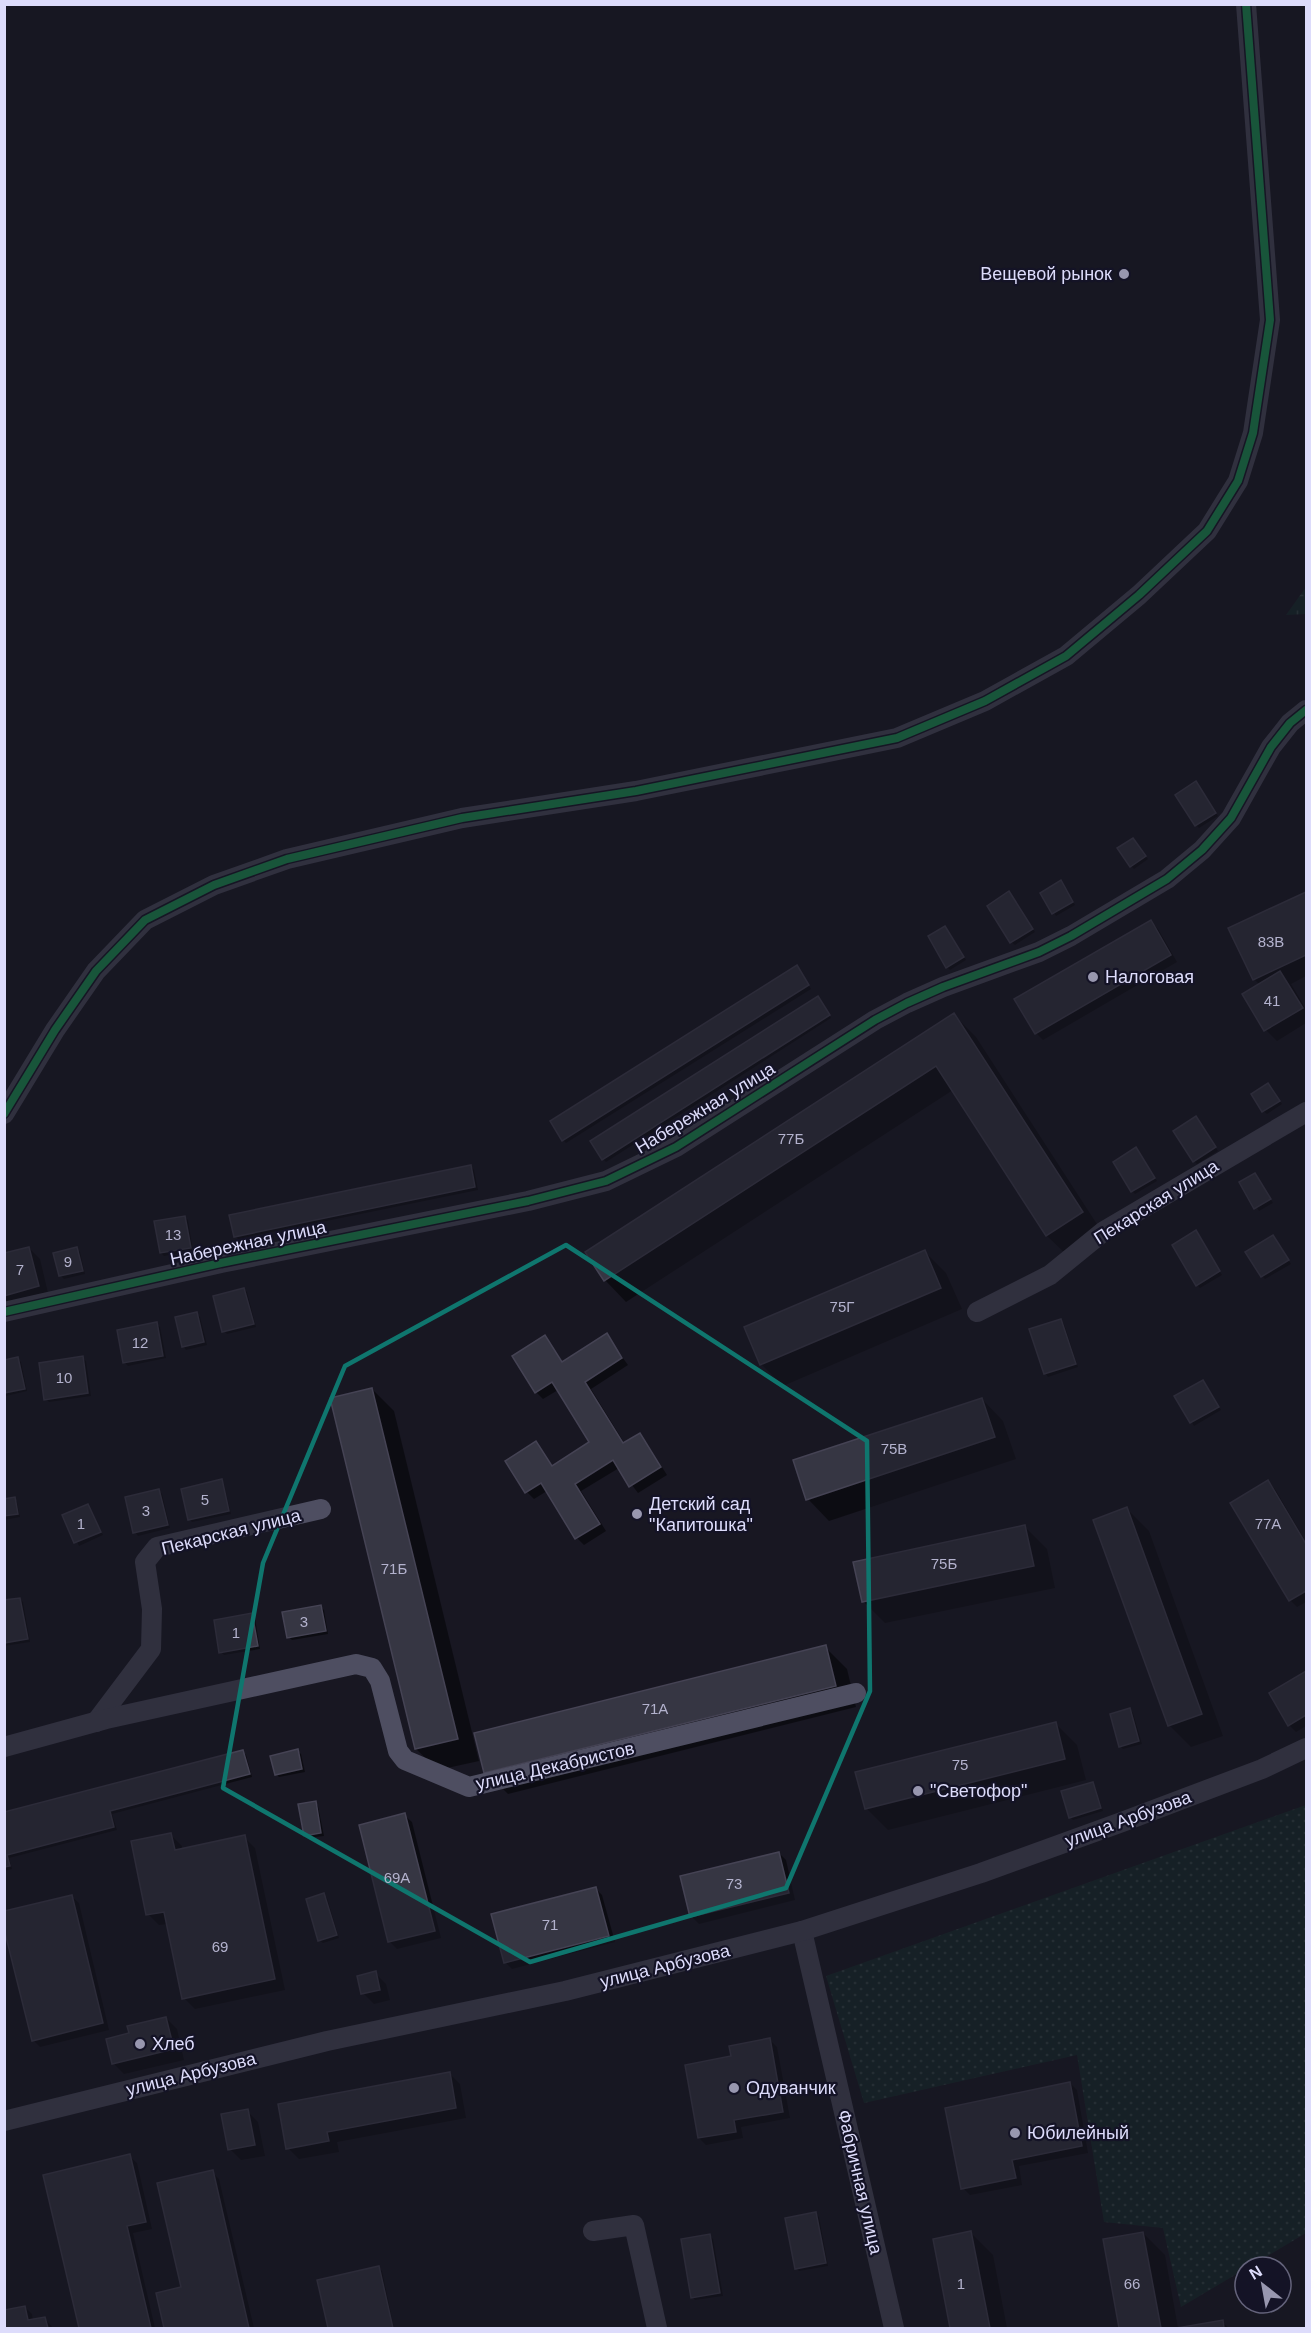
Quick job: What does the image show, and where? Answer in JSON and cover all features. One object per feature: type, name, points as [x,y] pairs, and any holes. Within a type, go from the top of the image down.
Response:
[{"type":"street","points":[[4,1114],[55,1030],[96,971],[145,920],[214,885],[288,859],[462,818],[636,791],[897,738],[985,701],[1066,656],[1139,595],[1207,531],[1238,481],[1253,433],[1270,320],[1246,4]]},
{"type":"street","name":"Набережная улица","points":[[4,1312],[233,1261],[528,1201],[606,1181],[676,1147],[883,1016],[943,987],[1039,952],[1071,936],[1167,879],[1202,850],[1231,818],[1271,747],[1290,723],[1306,710]]},
{"type":"street","name":"Пекарская улица","points":[[976,1312],[1050,1275],[1104,1231],[1306,1112]]},
{"type":"street","name":"Пекарская улица","points":[[96,1722],[151,1649],[152,1609],[145,1562],[158,1547],[321,1509]]},
{"type":"street","name":"улица Декабристов","points":[[4,1747],[96,1722],[356,1664],[372,1668],[380,1681],[398,1751],[405,1760],[469,1787],[856,1694]]},
{"type":"street","name":"улица Арбузова","points":[[4,2121],[327,2041],[565,1991],[802,1931],[1090,1834],[1262,1769],[1306,1748]]},
{"type":"street","name":"Фабричная улица","points":[[802,1931],[894,2328]]},
{"type":"street","points":[[593,2231],[634,2225],[657,2328]]},
{"type":"highlighted area","points":[[566,1245],[867,1441],[870,1691],[786,1888],[530,1962],[223,1788],[263,1563],[345,1366]]},
{"type":"green space","points":[[1306,587],[1306,614],[1286,615]]},
{"type":"green space","points":[[1306,1805],[1306,2233],[1269,2255],[1233,2255],[1233,2276],[1181,2307],[1163,2228],[1104,2222],[1077,2055],[864,2103],[826,1976]]},
{"type":"building","points":[[1196,781],[1216,813],[1195,826],[1175,795]]},
{"type":"building","points":[[1133,838],[1146,856],[1130,867],[1117,848]]},
{"type":"building","points":[[1061,880],[1073,902],[1052,914],[1040,893]]},
{"type":"building","points":[[1009,891],[1033,929],[1010,943],[987,906]]},
{"type":"building","points":[[1306,892],[1306,955],[1253,980],[1228,928]]},
{"type":"building","name":"Налоговая","points":[[1151,920],[1171,955],[1035,1034],[1014,999]]},
{"type":"building","points":[[945,926],[964,957],[946,968],[928,936]]},
{"type":"building","points":[[797,965],[809,985],[562,1141],[550,1121]]},
{"type":"building","points":[[1280,971],[1303,1008],[1264,1031],[1242,994]]},
{"type":"building","points":[[818,996],[830,1015],[602,1160],[590,1141]]},
{"type":"building","points":[[954,1013],[1083,1212],[1046,1236],[936,1066],[604,1281],[585,1252]]},
{"type":"building","points":[[1268,1083],[1280,1101],[1262,1112],[1251,1094]]},
{"type":"building","points":[[1196,1116],[1216,1147],[1193,1162],[1173,1131]]},
{"type":"building","points":[[1136,1147],[1155,1178],[1131,1192],[1113,1162]]},
{"type":"building","points":[[471,1165],[475,1187],[234,1237],[229,1215]]},
{"type":"building","points":[[1255,1173],[1271,1199],[1254,1209],[1239,1182]]},
{"type":"building","points":[[185,1216],[191,1248],[160,1253],[154,1221]]},
{"type":"building","points":[[1196,1230],[1220,1271],[1196,1286],[1172,1245]]},
{"type":"building","points":[[1273,1235],[1289,1260],[1261,1277],[1245,1252]]},
{"type":"building","points":[[29,1247],[39,1286],[4,1296],[4,1253]]},
{"type":"building","points":[[77,1247],[83,1271],[59,1276],[53,1253]]},
{"type":"building","points":[[925,1250],[941,1288],[760,1365],[744,1327]]},
{"type":"building","points":[[244,1288],[254,1324],[222,1332],[213,1296]]},
{"type":"building","points":[[197,1312],[204,1342],[182,1347],[175,1317]]},
{"type":"building","points":[[1061,1319],[1076,1364],[1044,1374],[1029,1329]]},
{"type":"building","points":[[157,1322],[163,1356],[123,1363],[117,1330]]},
{"type":"building","points":[[607,1333],[622,1358],[585,1382],[623,1443],[640,1433],[661,1467],[629,1487],[613,1460],[575,1484],[600,1524],[575,1539],[541,1483],[525,1493],[505,1461],[536,1441],[552,1466],[589,1442],[552,1382],[535,1393],[512,1356],[545,1335],[562,1362]]},
{"type":"building","points":[[83,1356],[88,1393],[44,1400],[39,1363]]},
{"type":"building","points":[[18,1357],[25,1389],[4,1393],[4,1360]]},
{"type":"building","points":[[1203,1380],[1219,1407],[1190,1423],[1174,1396]]},
{"type":"building","points":[[372,1388],[458,1739],[415,1749],[330,1398]]},
{"type":"building","points":[[982,1398],[995,1437],[806,1500],[793,1460]]},
{"type":"building","points":[[222,1479],[229,1511],[188,1520],[181,1489]]},
{"type":"building","points":[[1268,1480],[1306,1544],[1306,1591],[1289,1601],[1230,1503]]},
{"type":"building","points":[[159,1489],[168,1525],[133,1533],[125,1497]]},
{"type":"building","points":[[15,1497],[18,1514],[4,1516],[4,1499]]},
{"type":"building","points":[[88,1504],[101,1532],[74,1543],[62,1515]]},
{"type":"building","points":[[1127,1507],[1202,1714],[1168,1726],[1093,1520]]},
{"type":"building","points":[[1025,1525],[1034,1566],[862,1602],[853,1562]]},
{"type":"building","points":[[20,1598],[28,1639],[4,1643],[4,1600]]},
{"type":"building","points":[[321,1605],[326,1631],[287,1638],[282,1612]]},
{"type":"building","points":[[252,1613],[258,1646],[219,1653],[214,1620]]},
{"type":"building","points":[[826,1645],[836,1686],[484,1773],[474,1733]]},
{"type":"building","points":[[1306,1671],[1306,1715],[1288,1726],[1269,1693]]},
{"type":"building","points":[[1130,1708],[1139,1741],[1119,1747],[1110,1714]]},
{"type":"building","points":[[1056,1722],[1065,1759],[865,1809],[855,1772]]},
{"type":"building","points":[[298,1749],[302,1769],[275,1775],[270,1756]]},
{"type":"building","points":[[243,1750],[250,1774],[110,1811],[114,1827],[7,1855],[10,1866],[4,1867],[4,1812]]},
{"type":"building","points":[[1093,1782],[1101,1808],[1069,1818],[1061,1791]]},
{"type":"building","points":[[316,1801],[321,1833],[304,1836],[298,1804]]},
{"type":"building","points":[[405,1813],[435,1931],[388,1942],[359,1825]]},
{"type":"building","points":[[171,1833],[175,1850],[245,1835],[275,1979],[182,1999],[164,1912],[146,1915],[131,1841]]},
{"type":"building","points":[[779,1852],[789,1893],[690,1917],[680,1876]]},
{"type":"building","points":[[596,1887],[609,1936],[504,1963],[491,1914]]},
{"type":"building","points":[[324,1893],[337,1935],[318,1941],[306,1899]]},
{"type":"building","points":[[72,1895],[103,2023],[32,2041],[4,1929],[4,1911]]},
{"type":"building","points":[[376,1971],[380,1990],[361,1994],[357,1976]]},
{"type":"building","name":"Хлеб","points":[[166,2017],[174,2049],[112,2064],[106,2039],[129,2033],[127,2026]]},
{"type":"building","name":"Одуванчик","points":[[770,2038],[783,2112],[734,2120],[736,2132],[698,2138],[685,2065],[731,2056],[729,2046]]},
{"type":"building","points":[[450,2072],[456,2108],[327,2132],[329,2141],[286,2149],[278,2104]]},
{"type":"building","name":"Юбилейный","points":[[1070,2082],[1082,2146],[1012,2160],[1016,2178],[961,2189],[945,2108]]},
{"type":"building","points":[[248,2109],[255,2145],[228,2150],[221,2114]]},
{"type":"building","points":[[130,2154],[146,2222],[127,2226],[151,2328],[79,2328],[43,2175]]},
{"type":"building","points":[[213,2170],[249,2328],[164,2328],[156,2293],[181,2287],[157,2183]]},
{"type":"building","points":[[816,2212],[826,2263],[795,2269],[785,2218]]},
{"type":"building","points":[[971,2231],[990,2328],[950,2328],[933,2239]]},
{"type":"building","points":[[1143,2232],[1161,2328],[1119,2328],[1103,2239]]},
{"type":"building","points":[[710,2234],[720,2293],[691,2298],[681,2239]]},
{"type":"building","points":[[379,2266],[393,2328],[328,2328],[317,2280]]},
{"type":"building","points":[[25,2306],[28,2320],[45,2317],[48,2328],[4,2328],[4,2310]]},
{"type":"building","points":[[1223,2320],[1224,2328],[1177,2328]]},
{"type":"cycle path","points":[[4,1114],[55,1030],[96,971],[145,920],[214,885],[287,859],[462,818],[636,791],[897,738],[985,701],[1066,656],[1139,595],[1207,531],[1238,481],[1253,433],[1270,320],[1246,4]]},
{"type":"cycle path","points":[[4,1312],[221,1263],[528,1201],[606,1181],[676,1147],[875,1020],[943,987],[1039,952],[1071,936],[1167,879],[1202,850],[1231,818],[1271,747],[1290,723],[1306,710]]},
{"type":"place","name":"Вещевой рынок","points":[[1124,274]]},
{"type":"place","name":"Налоговая","points":[[1093,977]]},
{"type":"place","name":"Детский сад \"Капитошка\"","points":[[637,1514]]},
{"type":"place","name":"\"Светофор\"","points":[[918,1791]]},
{"type":"place","name":"Хлеб","points":[[140,2044]]},
{"type":"place","name":"Одуванчик","points":[[734,2088]]},
{"type":"place","name":"Юбилейный","points":[[1015,2133]]}]
